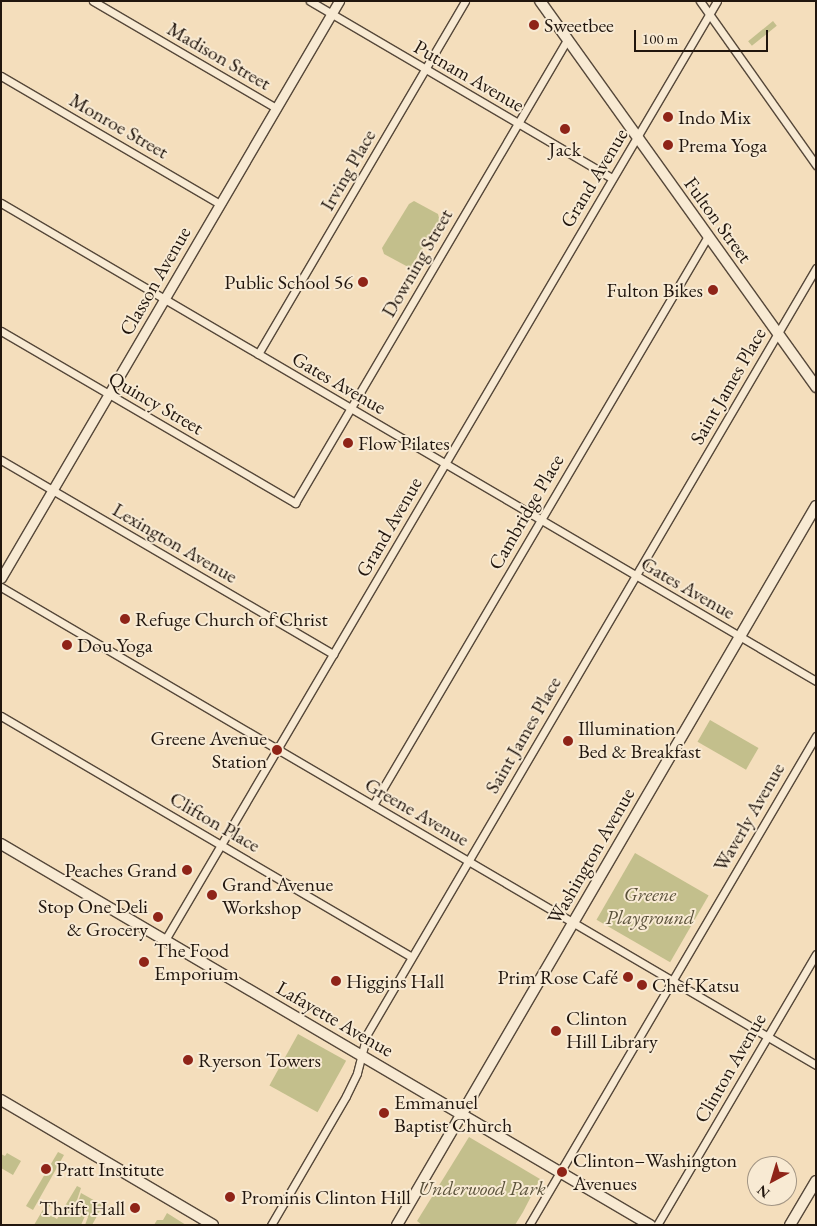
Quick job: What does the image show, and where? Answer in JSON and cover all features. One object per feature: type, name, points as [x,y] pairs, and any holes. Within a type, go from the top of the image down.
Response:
[{"type":"main road","name":"Fulton Street","points":[[540,1],[816,387]]},
{"type":"main road","name":"Washington Avenue","points":[[397,1225],[816,506]]},
{"type":"main road","name":"Lafayette Avenue","points":[[1,844],[561,1171],[650,1225]]},
{"type":"main road","points":[[1,1100],[213,1225]]},
{"type":"main road","points":[[790,1225],[816,1181]]},
{"type":"street","name":"Madison Street","points":[[93,1],[276,108]]},
{"type":"street","name":"Putnam Avenue","points":[[310,1],[612,178]]},
{"type":"street","name":"Classon Avenue","points":[[1,578],[340,1]]},
{"type":"street","name":"Irving Place","points":[[258,354],[465,1]]},
{"type":"street","points":[[700,1],[816,165]]},
{"type":"street","name":"Grand Avenue","points":[[165,940],[717,1]]},
{"type":"street","name":"Downing Street","points":[[295,503],[568,40]]},
{"type":"street","name":"Monroe Street","points":[[1,76],[220,204]]},
{"type":"street","name":"Gates Avenue","points":[[1,203],[816,681]]},
{"type":"street","name":"Cambridge Place","points":[[373,805],[708,236]]},
{"type":"street","name":"Saint James Place","points":[[271,1225],[346,1096],[357,1073],[367,1034],[816,268]]},
{"type":"street","name":"Quincy Street","points":[[1,331],[295,503]]},
{"type":"street","name":"Lexington Avenue","points":[[1,460],[333,654]]},
{"type":"street","name":"Greene Avenue","points":[[1,588],[816,1066]]},
{"type":"street","name":"Clifton Place","points":[[1,716],[412,957]]},
{"type":"street","name":"Waverly Avenue","points":[[529,1225],[816,736]]},
{"type":"street","name":"Clinton Avenue","points":[[658,1225],[816,954]]},
{"type":"green space","points":[[773,21],[777,26],[752,46],[748,41]]},
{"type":"green space","points":[[414,201],[438,214],[440,222],[410,268],[384,254],[382,248],[409,204]]},
{"type":"green space","points":[[710,720],[758,748],[746,770],[698,742]]},
{"type":"green space","name":"Greene Playground","points":[[635,853],[709,895],[670,962],[596,920]]},
{"type":"green space","points":[[298,1034],[346,1061],[318,1112],[269,1086]]},
{"type":"green space","name":"Underwood Park","points":[[469,1137],[540,1179],[523,1212],[515,1225],[422,1225],[417,1221]]},
{"type":"green space","points":[[58,1152],[64,1155],[33,1210],[26,1206]]},
{"type":"green space","points":[[7,1153],[21,1161],[13,1175],[1,1168],[1,1154],[5,1156]]},
{"type":"green space","points":[[77,1186],[81,1188],[76,1203],[85,1216],[81,1225],[34,1225],[48,1201],[51,1204],[46,1212],[57,1219]]},
{"type":"green space","points":[[81,1193],[115,1212],[113,1216],[101,1209],[92,1225],[85,1225],[88,1217],[78,1202]]},
{"type":"green space","points":[[167,1213],[186,1225],[154,1225],[157,1220],[163,1220]]},
{"type":"place","name":"Sweetbee","points":[[534,25]]},
{"type":"place","name":"Indo Mix","points":[[668,117]]},
{"type":"place","name":"Jack","points":[[565,129]]},
{"type":"place","name":"Prema Yoga","points":[[668,145]]},
{"type":"place","name":"Public School 56","points":[[363,282]]},
{"type":"place","name":"Fulton Bikes","points":[[713,290]]},
{"type":"place","name":"Flow Pilates","points":[[348,443]]},
{"type":"place","name":"Refuge Church of Christ","points":[[125,619]]},
{"type":"place","name":"Dou Yoga","points":[[67,645]]},
{"type":"place","name":"Illumination Bed & Breakfast","points":[[568,741]]},
{"type":"place","name":"Greene Avenue Station","points":[[277,750]]},
{"type":"place","name":"Peaches Grand","points":[[187,870]]},
{"type":"place","name":"Grand Avenue Workshop","points":[[212,895]]},
{"type":"place","name":"Stop One Deli & Grocery","points":[[158,917]]},
{"type":"place","name":"The Food Emporium","points":[[144,962]]},
{"type":"place","name":"Prim Rose Café","points":[[628,977]]},
{"type":"place","name":"Higgins Hall","points":[[336,981]]},
{"type":"place","name":"Chef Katsu","points":[[642,985]]},
{"type":"place","name":"Clinton Hill Library","points":[[556,1031]]},
{"type":"place","name":"Ryerson Towers","points":[[188,1060]]},
{"type":"place","name":"Emmanuel Baptist Church","points":[[384,1113]]},
{"type":"place","name":"Pratt Institute","points":[[46,1169]]},
{"type":"place","name":"Clinton–Washington Avenues","points":[[562,1172]]},
{"type":"place","name":"Prominis Clinton Hill","points":[[230,1197]]},
{"type":"place","name":"Thrift Hall","points":[[135,1208]]}]
